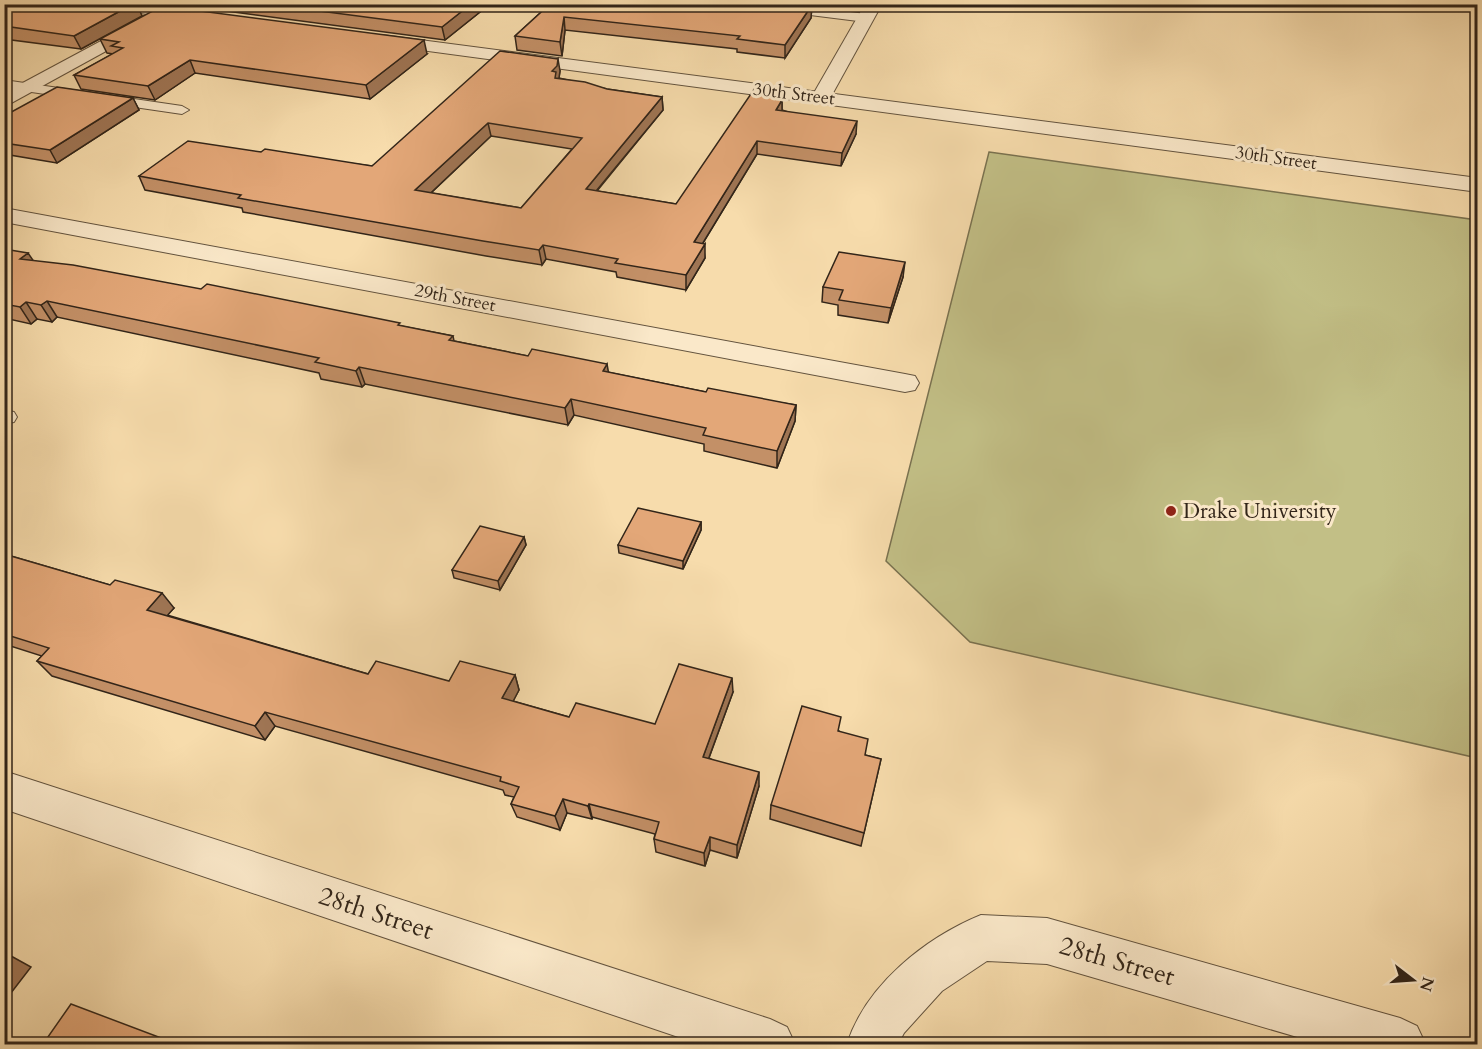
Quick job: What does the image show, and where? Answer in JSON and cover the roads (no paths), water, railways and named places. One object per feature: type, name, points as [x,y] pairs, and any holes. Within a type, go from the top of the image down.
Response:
[{"type":"street","points":[[110,4],[217,18]]},
{"type":"street","points":[[4,100],[28,88],[152,8]]},
{"type":"street","points":[[821,98],[870,11]]},
{"type":"street","name":"30th Street","points":[[358,37],[1478,185]]},
{"type":"street","name":"29th Street","points":[[4,215],[905,383]]},
{"type":"street","name":"28th Street","points":[[4,790],[759,1040]]},
{"type":"street","name":"28th Street","points":[[871,1044],[886,1016],[925,974],[981,938],[1047,941],[1400,1043]]},
{"type":"lane","points":[[753,4],[870,11]]},
{"type":"lane","points":[[4,84],[182,110]]},
{"type":"place","name":"Drake University","points":[[1171,511]]}]
